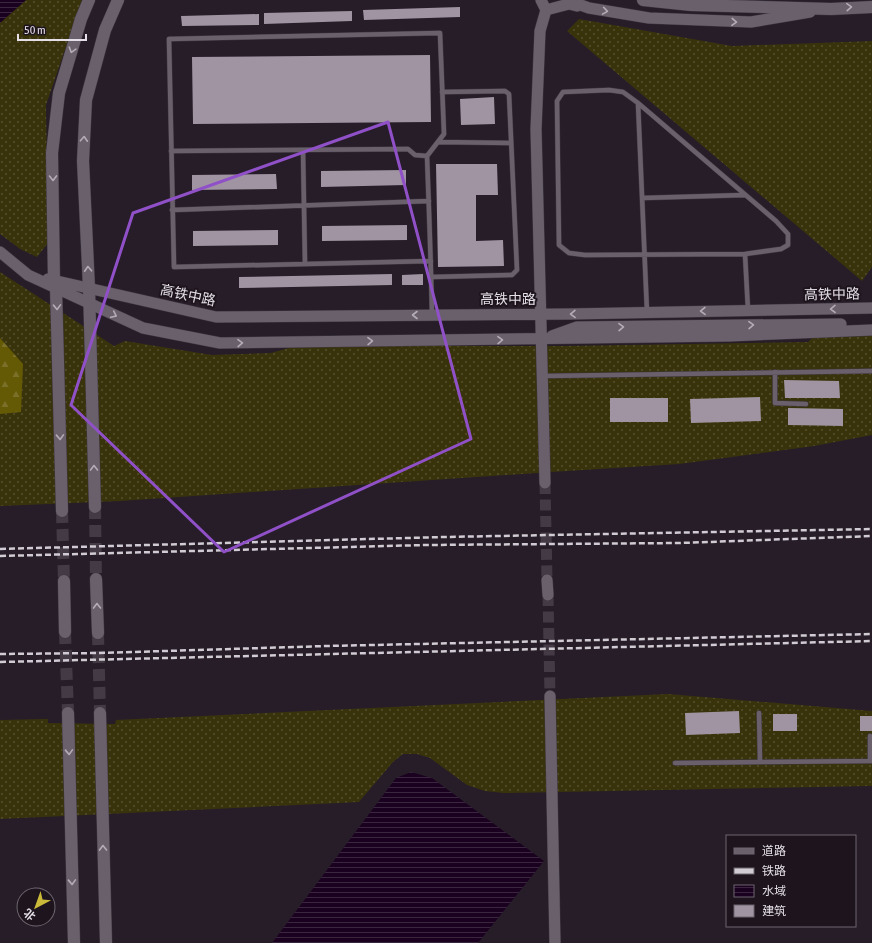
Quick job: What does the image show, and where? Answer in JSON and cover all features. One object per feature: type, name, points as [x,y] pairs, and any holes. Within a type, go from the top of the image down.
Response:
[{"type":"main road","points":[[62,511],[52,153],[59,93],[81,19],[89,0]]},
{"type":"main road","points":[[95,508],[89,288],[83,161],[86,100],[105,30],[118,0]]},
{"type":"main road","points":[[643,0],[691,5],[831,8],[870,7]]},
{"type":"main road","points":[[96,580],[98,633]]},
{"type":"main road","points":[[64,581],[66,632]]},
{"type":"main road","points":[[68,713],[74,943]]},
{"type":"main road","points":[[100,713],[106,943]]},
{"type":"street","points":[[568,0],[589,8]]},
{"type":"street","points":[[545,482],[536,129],[540,31],[544,5],[569,4],[649,18],[751,22],[831,8]]},
{"type":"street","name":"高铁中路","points":[[0,252],[28,275],[55,284],[89,303],[144,328],[220,343],[729,336],[872,330]]},
{"type":"street","name":"高铁中路","points":[[55,284],[89,288],[216,317],[540,314],[872,308]]},
{"type":"street","name":"高铁中路","points":[[542,339],[577,327],[872,323]]},
{"type":"street","points":[[547,580],[548,595]]},
{"type":"street","points":[[550,696],[555,943]]},
{"type":"lane","points":[[431,261],[174,267],[169,40],[440,33],[444,134],[427,156],[431,261],[432,315]]},
{"type":"lane","points":[[609,90],[623,92],[638,103],[745,195],[776,221],[788,234],[788,245],[781,249],[745,254],[585,255],[569,253],[559,244],[557,101],[563,92],[609,90]]},
{"type":"lane","points":[[431,277],[512,275],[517,270],[509,94],[505,91],[442,92]]},
{"type":"lane","points":[[638,103],[647,312]]},
{"type":"lane","points":[[438,142],[511,143]]},
{"type":"lane","points":[[171,151],[408,149],[415,155],[427,156]]},
{"type":"lane","points":[[303,150],[305,264]]},
{"type":"lane","points":[[642,198],[745,195]]},
{"type":"lane","points":[[172,210],[429,201]]},
{"type":"lane","points":[[745,254],[748,310]]},
{"type":"lane","points":[[543,376],[872,371]]},
{"type":"lane","points":[[775,372],[775,403],[806,404]]},
{"type":"lane","points":[[758,713],[760,762]]},
{"type":"lane","points":[[675,763],[871,761],[870,736]]},
{"type":"highlighted area","points":[[388,122],[471,439],[224,552],[71,405],[133,213]]},
{"type":"shaded area","points":[[0,0],[82,0],[46,105],[48,243],[37,257],[20,249],[0,234]]},
{"type":"shaded area","points":[[579,19],[732,46],[872,41],[872,267],[862,281],[567,31]]},
{"type":"shaded area","points":[[0,272],[114,346],[125,341],[212,355],[271,353],[296,346],[564,346],[808,342],[814,336],[872,334],[872,435],[814,446],[679,464],[120,501],[0,506]]},
{"type":"shaded area","points":[[668,694],[872,711],[872,786],[504,793],[485,791],[467,785],[430,758],[417,754],[403,754],[393,762],[359,802],[0,819],[0,720],[48,719],[48,723],[115,724],[116,720]]},
{"type":"green space","points":[[0,338],[23,364],[21,412],[0,414]]},
{"type":"water","points":[[0,0],[26,0],[0,23]]},
{"type":"water","points":[[411,772],[432,778],[544,861],[478,943],[272,943],[396,778]]},
{"type":"building","points":[[460,7],[460,17],[364,20],[363,10]]},
{"type":"building","points":[[352,11],[352,21],[264,24],[264,13]]},
{"type":"building","points":[[259,14],[259,25],[182,26],[181,16]]},
{"type":"building","points":[[430,55],[431,122],[193,124],[192,57]]},
{"type":"building","points":[[494,97],[495,124],[461,125],[460,99]]},
{"type":"building","points":[[436,164],[497,164],[498,195],[476,195],[476,241],[503,240],[504,266],[438,267]]},
{"type":"building","points":[[406,170],[406,185],[321,187],[321,171]]},
{"type":"building","points":[[276,174],[277,189],[192,190],[192,175]]},
{"type":"building","points":[[407,225],[407,240],[322,241],[322,226]]},
{"type":"building","points":[[278,230],[278,245],[193,246],[193,231]]},
{"type":"building","points":[[392,274],[392,285],[239,288],[239,277]]},
{"type":"building","points":[[423,274],[423,285],[402,285],[402,275]]},
{"type":"building","points":[[784,380],[839,381],[840,398],[785,398]]},
{"type":"building","points":[[760,397],[761,421],[691,423],[690,399]]},
{"type":"building","points":[[610,398],[668,398],[668,422],[610,422]]},
{"type":"building","points":[[788,408],[843,409],[843,426],[788,425]]},
{"type":"building","points":[[739,711],[740,733],[686,735],[685,713]]},
{"type":"building","points":[[773,714],[797,714],[797,731],[773,731]]},
{"type":"building","points":[[860,716],[872,716],[872,731],[860,731]]},
{"type":"tunnel","points":[[545,483],[547,580]]},
{"type":"tunnel","points":[[95,507],[96,579]]},
{"type":"tunnel","points":[[62,511],[64,581]]},
{"type":"tunnel","points":[[548,595],[550,696]]},
{"type":"tunnel","points":[[65,632],[68,713]]},
{"type":"tunnel","points":[[98,633],[100,713]]},
{"type":"railway","points":[[0,549],[444,537],[872,529]]},
{"type":"railway","points":[[0,556],[426,545],[680,543],[872,536]]},
{"type":"railway","points":[[0,654],[100,653],[327,646],[872,634]]},
{"type":"railway","points":[[0,662],[872,641]]}]
